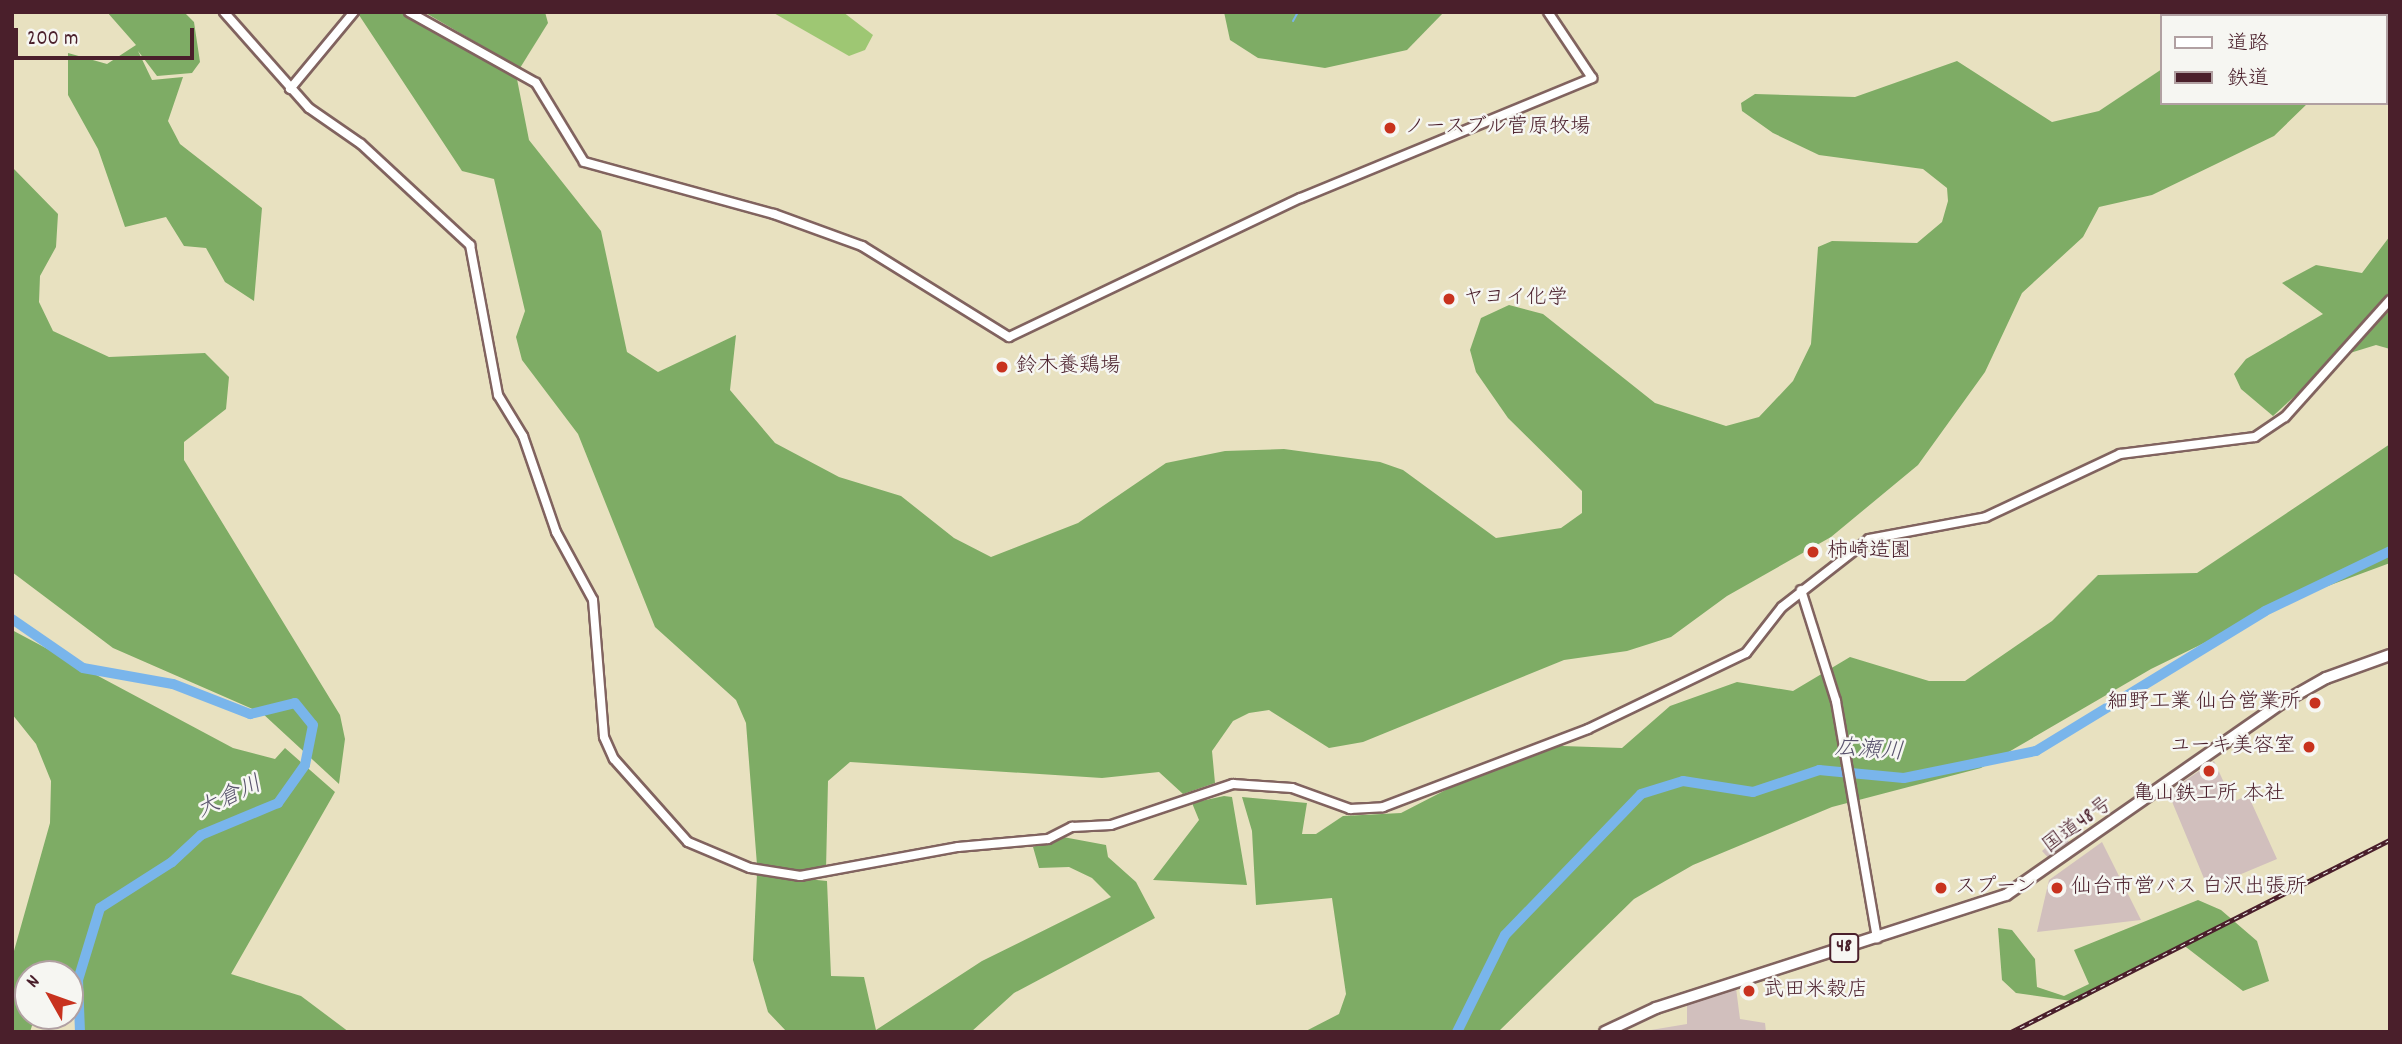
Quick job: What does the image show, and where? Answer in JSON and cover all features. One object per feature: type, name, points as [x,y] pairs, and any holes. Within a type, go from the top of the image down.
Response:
[{"type":"highway","name":"国道48号","points":[[1605,1032],[1656,1008],[1877,938],[2040,878],[2280,704],[2326,678],[2390,655]]},
{"type":"street","points":[[224,12],[289,89],[404,181],[470,245],[498,395],[523,436],[556,532],[593,600],[607,748],[679,836],[750,868],[820,876],[958,847],[1034,842],[1072,827],[1119,823],[1233,784],[1292,788],[1350,808],[1383,807],[1578,733],[1746,653],[1801,590],[1861,542],[1986,517],[2099,460],[2255,438],[2285,417],[2390,300]]},
{"type":"street","points":[[289,89],[354,12]]},
{"type":"street","points":[[409,12],[536,83],[584,162],[783,217],[862,246],[1009,337],[1301,198],[1592,78],[1548,12]]},
{"type":"street","points":[[1801,590],[1837,706],[1877,938]]},
{"type":"shaded area","points":[[2214,761],[2233,802],[2248,795],[2277,859],[2208,888],[2168,792]]},
{"type":"shaded area","points":[[2062,833],[2073,847],[2052,862],[2042,851]]},
{"type":"shaded area","points":[[2102,842],[2141,920],[2037,932],[2049,880]]},
{"type":"shaded area","points":[[1736,988],[1740,1019],[1765,1023],[1766,1032],[1639,1032],[1687,1024],[1687,1003]]},
{"type":"green space","points":[[107,12],[184,12],[194,22],[200,62],[192,73],[157,76],[138,51],[152,80],[183,77],[168,121],[180,144],[262,208],[254,301],[225,282],[206,248],[184,246],[166,217],[125,227],[98,149],[68,95],[68,53],[107,64],[136,45]]},
{"type":"green space","points":[[357,12],[402,12],[517,79],[529,140],[601,231],[627,352],[658,372],[736,335],[730,390],[775,443],[839,477],[901,496],[954,538],[991,557],[1078,523],[1166,463],[1225,451],[1284,449],[1380,462],[1403,470],[1496,538],[1561,528],[1582,513],[1582,491],[1508,418],[1476,372],[1470,350],[1481,318],[1509,305],[1543,314],[1655,403],[1726,426],[1759,417],[1793,381],[1811,344],[1818,247],[1832,241],[1917,243],[1942,222],[1948,201],[1947,188],[1923,169],[1819,155],[1773,133],[1742,111],[1741,103],[1755,94],[1855,97],[1957,61],[2052,122],[2099,111],[2160,70],[2160,105],[2306,105],[2274,136],[2152,195],[2099,207],[2083,237],[2022,293],[1985,372],[1918,465],[1831,537],[1727,596],[1671,637],[1627,651],[1564,660],[1363,742],[1329,748],[1269,710],[1249,713],[1233,721],[1212,751],[1215,783],[1183,794],[1159,772],[1102,778],[850,762],[828,781],[826,870],[793,875],[757,865],[746,723],[736,700],[655,627],[578,434],[522,360],[516,337],[525,311],[494,179],[462,171]]},
{"type":"green space","points":[[424,12],[545,12],[548,23],[520,68]]},
{"type":"green space","points":[[772,12],[843,12],[873,35],[865,50],[849,56]]},
{"type":"green space","points":[[1224,12],[1444,12],[1407,50],[1325,68],[1258,58],[1230,40]]},
{"type":"green space","points":[[2218,12],[2390,12],[2390,81],[2388,14]]},
{"type":"green space","points":[[12,167],[58,214],[56,247],[40,276],[39,302],[53,331],[109,357],[205,353],[229,377],[226,409],[184,442],[184,460],[340,715],[345,739],[339,784],[262,713],[113,648],[12,572]]},
{"type":"green space","points":[[2390,236],[2390,349],[2376,345],[2337,357],[2273,416],[2241,389],[2234,374],[2246,359],[2323,314],[2282,283],[2316,265],[2362,273]]},
{"type":"green space","points":[[2390,444],[2390,563],[2298,597],[2151,669],[1981,768],[1832,807],[1693,865],[1634,899],[1498,1032],[1304,1032],[1339,1014],[1346,994],[1332,898],[1256,905],[1252,831],[1242,797],[1307,803],[1302,834],[1316,834],[1343,816],[1401,813],[1533,745],[1622,748],[1670,706],[1737,682],[1793,691],[1850,657],[1929,681],[1965,681],[2052,621],[2098,575],[2197,573]]},
{"type":"green space","points":[[12,630],[233,748],[275,759],[285,748],[335,792],[231,974],[301,996],[349,1032],[81,1032],[80,1030],[84,1030],[84,960],[14,960],[14,1030],[31,1030],[12,1032],[12,958],[50,823],[51,781],[36,744],[12,714]]},
{"type":"green space","points":[[1224,796],[1232,797],[1247,885],[1153,880],[1199,820],[1192,803]]},
{"type":"green space","points":[[1063,837],[1106,845],[1108,857],[1136,882],[1155,918],[1014,993],[971,1032],[787,1032],[768,1012],[753,960],[757,874],[827,881],[831,976],[864,977],[876,1030],[982,961],[1111,897],[1092,878],[1069,867],[1039,868],[1033,847]]},
{"type":"green space","points":[[2198,900],[2221,910],[2257,941],[2269,981],[2243,991],[2182,944],[2078,1002],[2016,993],[2002,980],[1998,928],[2012,930],[2035,959],[2037,987],[2064,996],[2089,984],[2074,950]]},
{"type":"waterway","points":[[1293,21],[1298,12]]},
{"type":"waterway","points":[[1336,12],[1350,12]]},
{"type":"waterway","points":[[1385,12],[1404,12]]},
{"type":"waterway","name":"広瀬川","points":[[1457,1032],[1505,935],[1641,794],[1683,781],[1753,792],[1819,770],[1904,778],[2036,751],[2265,611],[2390,551]]},
{"type":"waterway","name":"大倉川","points":[[12,619],[83,668],[173,684],[250,714],[295,703],[313,725],[305,765],[278,803],[201,835],[172,862],[100,908],[78,980],[80,1032]]},
{"type":"railway","points":[[2011,1032],[2390,840]]},
{"type":"place","name":"ノースブル菅原牧場","points":[[1390,128]]},
{"type":"place","name":"ヤヨイ化学","points":[[1449,299]]},
{"type":"place","name":"鈴木養鶏場","points":[[1002,367]]},
{"type":"place","name":"柿崎造園","points":[[1813,552]]},
{"type":"place","name":"細野工業 仙台営業所","points":[[2315,703]]},
{"type":"place","name":"ユーキ美容室","points":[[2309,747]]},
{"type":"place","name":"亀山鉄工所 本社","points":[[2209,771]]},
{"type":"place","name":"スプーン","points":[[1941,888]]},
{"type":"place","name":"仙台市営バス 白沢出張所","points":[[2057,888]]},
{"type":"place","name":"武田米穀店","points":[[1749,991]]}]
